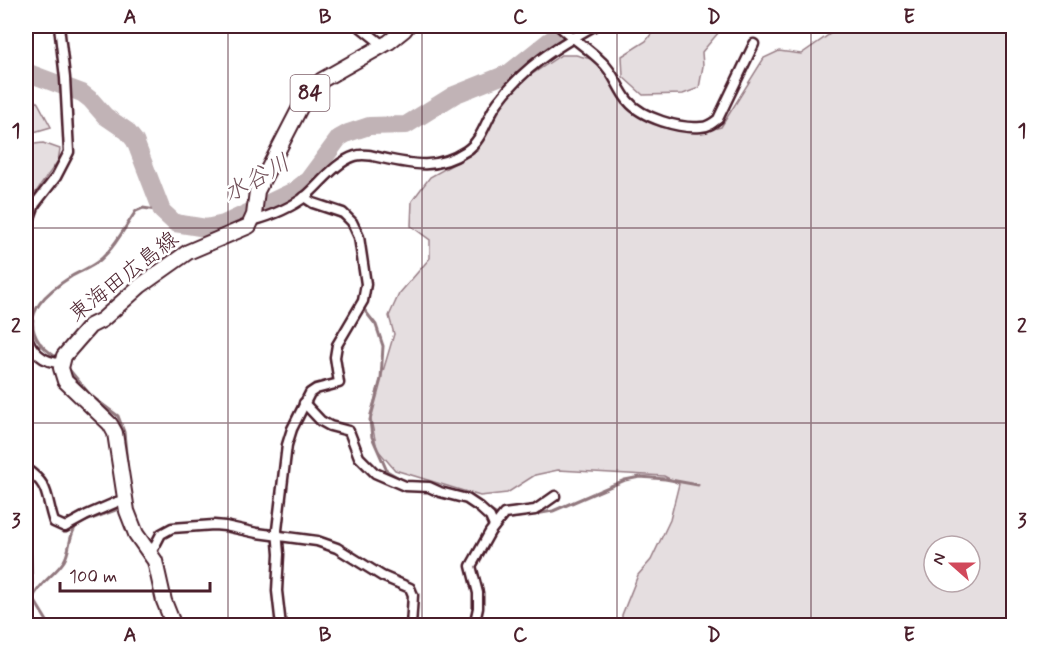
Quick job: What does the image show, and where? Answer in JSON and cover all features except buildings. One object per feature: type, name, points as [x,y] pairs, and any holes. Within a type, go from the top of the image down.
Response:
[{"type":"main road","name":"84","points":[[253,218],[255,200],[263,178],[298,110],[314,88],[331,73],[396,37],[407,26]]},
{"type":"main road","name":"東海田広島線","points":[[63,358],[90,326],[102,320],[140,286],[188,252],[243,230],[253,218]]},
{"type":"main road","points":[[63,358],[63,378],[69,387],[110,424],[116,433],[125,503],[136,534],[155,561],[164,601],[174,626]]},
{"type":"street","points":[[26,230],[35,204],[57,177],[69,152],[59,26]]},
{"type":"street","points":[[359,26],[383,45]]},
{"type":"street","points":[[559,26],[603,62],[629,102],[648,116],[665,123],[702,127],[718,119],[754,44]]},
{"type":"street","points":[[253,218],[271,214],[304,197],[347,159],[358,155],[371,155],[420,166],[437,163],[465,152],[479,138],[491,112],[503,95],[542,57],[570,36],[594,26]]},
{"type":"street","points":[[281,626],[277,591],[279,554],[277,536],[287,445],[292,429],[310,393],[316,389],[339,383],[335,357],[337,345],[363,301],[366,284],[359,237],[352,222],[343,213],[313,203],[304,197]]},
{"type":"street","points":[[26,334],[33,350],[43,358],[52,363],[63,358]]},
{"type":"street","points":[[304,403],[321,421],[349,431],[359,457],[375,473],[405,486],[429,487],[467,499],[480,507],[490,517],[494,526]]},
{"type":"street","points":[[26,469],[44,485],[54,522],[58,526],[65,527],[79,518],[125,503]]},
{"type":"street","points":[[474,626],[478,608],[478,593],[471,566],[494,526],[504,514],[535,510],[555,496]]},
{"type":"street","points":[[151,553],[161,534],[166,530],[180,527],[214,525],[317,541],[337,548],[382,576],[410,588],[414,595],[411,626]]},
{"type":"shaded area","points":[[657,26],[724,26],[702,52],[703,66],[699,88],[683,94],[643,95],[623,77],[622,56],[646,41]]},
{"type":"shaded area","points":[[837,26],[1013,26],[1013,625],[622,625],[622,615],[638,575],[651,560],[670,520],[679,484],[664,476],[558,470],[535,475],[507,493],[480,496],[395,470],[377,449],[370,415],[394,334],[389,316],[399,294],[430,258],[430,240],[411,226],[412,201],[430,177],[477,151],[494,119],[498,104],[528,77],[561,55],[576,55],[591,59],[602,68],[614,88],[635,114],[663,128],[701,132],[721,127],[764,58],[779,51],[801,54],[837,29]]},
{"type":"shaded area","points":[[26,90],[38,103],[51,127],[26,133]]},
{"type":"shaded area","points":[[43,143],[60,149],[58,161],[26,206],[26,145]]},
{"type":"shaded area","points":[[26,538],[31,547],[33,587],[26,600]]},
{"type":"waterway","name":"水谷川","points":[[26,72],[82,93],[105,116],[127,131],[135,141],[162,211],[175,223],[206,228],[224,224],[294,191],[308,180],[339,138],[348,133],[369,126],[406,125],[454,95],[509,73],[548,42],[574,26]]},
{"type":"waterway","points":[[288,195],[297,199]]},
{"type":"waterway","points":[[302,202],[332,213],[350,226],[360,266]]},
{"type":"waterway","points":[[60,360],[41,345],[34,331],[33,321],[40,303],[63,282],[100,260],[115,243],[136,211],[143,208],[162,211]]},
{"type":"waterway","points":[[362,307],[376,325],[383,346],[381,379],[370,420],[372,437],[387,471],[406,482]]},
{"type":"waterway","points":[[26,362],[41,344]]},
{"type":"waterway","points":[[67,367],[91,396],[118,416],[124,432],[128,475]]},
{"type":"waterway","points":[[445,489],[465,494],[494,513],[504,518],[512,518],[553,511],[625,480],[640,477],[698,485]]},
{"type":"waterway","points":[[83,522],[121,508]]},
{"type":"waterway","points":[[50,626],[33,598],[39,588],[64,561],[72,533],[77,525]]}]
